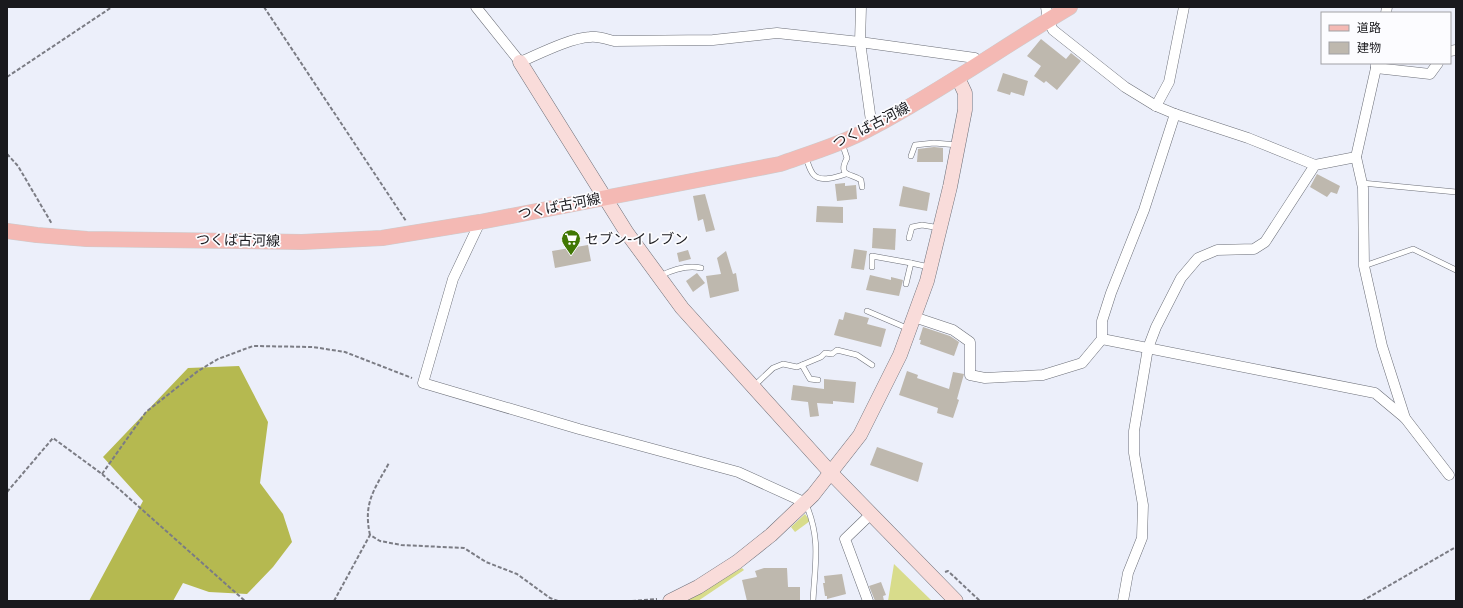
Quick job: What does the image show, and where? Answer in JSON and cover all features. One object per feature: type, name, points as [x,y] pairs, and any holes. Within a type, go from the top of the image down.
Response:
[{"type":"main road","name":"つくば古河線","points":[[7,231],[57,237],[302,242],[382,238],[480,222],[780,164],[805,156],[872,128],[981,64],[1047,14],[1070,7]]},
{"type":"street","points":[[476,7],[520,62],[627,233],[682,308],[831,473],[956,601]]},
{"type":"street","points":[[861,7],[860,42],[872,128]]},
{"type":"street","points":[[1156,106],[1169,82],[1184,7]]},
{"type":"street","points":[[1047,14],[1053,30],[1125,87],[1156,106],[1175,114],[1248,138],[1315,165],[1356,157]]},
{"type":"street","points":[[520,62],[557,46],[589,37],[614,41],[713,40],[777,33],[961,55],[975,58],[981,64]]},
{"type":"street","points":[[1405,418],[1382,346],[1364,266],[1362,183],[1356,157],[1376,66],[1430,74],[1437,64]]},
{"type":"street","points":[[674,599],[698,587],[737,562],[771,536],[806,503],[864,429],[900,355],[931,268],[959,146],[965,93],[958,78]]},
{"type":"street","points":[[912,324],[953,330],[970,342],[970,374],[985,378],[1043,375],[1082,363],[1102,339],[1102,321],[1111,293],[1144,210],[1175,114]]},
{"type":"street","points":[[1123,601],[1128,574],[1142,538],[1143,505],[1134,453],[1134,431],[1148,348],[1156,327],[1181,278],[1198,258],[1217,250],[1254,249],[1265,242],[1315,165]]},
{"type":"street","points":[[480,222],[453,279],[423,383],[579,429],[738,472],[806,503]]},
{"type":"street","points":[[1102,339],[1375,393],[1405,418],[1449,475]]},
{"type":"street","points":[[868,601],[846,539],[872,514]]},
{"type":"lane","points":[[842,141],[847,158],[843,164],[846,174],[850,177],[861,180],[862,187]]},
{"type":"lane","points":[[911,156],[915,145],[934,143],[959,146]]},
{"type":"lane","points":[[805,156],[813,174],[818,178],[836,177],[846,174]]},
{"type":"lane","points":[[1362,183],[1456,192]]},
{"type":"lane","points":[[909,238],[912,227],[917,225],[940,228]]},
{"type":"lane","points":[[1364,266],[1413,249],[1456,270]]},
{"type":"lane","points":[[872,267],[872,256],[931,268]]},
{"type":"lane","points":[[906,284],[911,263]]},
{"type":"lane","points":[[659,277],[670,272],[691,267],[701,268]]},
{"type":"lane","points":[[867,311],[912,324]]},
{"type":"lane","points":[[753,387],[773,368],[783,364],[797,367],[821,357],[825,353],[832,354],[837,350],[857,355],[872,365]]},
{"type":"lane","points":[[802,365],[810,378],[818,380]]},
{"type":"lane","points":[[806,503],[814,523],[817,542],[813,601]]},
{"type":"path","points":[[7,77],[112,7]]},
{"type":"path","points":[[264,7],[414,232]]},
{"type":"path","points":[[7,154],[18,166],[30,184],[57,237]]},
{"type":"path","points":[[102,474],[146,412],[198,371],[218,359],[253,346],[313,347],[345,352],[423,383]]},
{"type":"path","points":[[7,492],[53,438],[102,474],[245,601]]},
{"type":"path","points":[[334,601],[370,535],[366,519],[370,498],[389,463]]},
{"type":"path","points":[[370,535],[380,541],[401,545],[464,548],[486,562],[517,574],[550,598],[558,601]]},
{"type":"path","points":[[1362,601],[1456,547]]},
{"type":"path","points":[[632,601],[674,599]]},
{"type":"green space","points":[[805,514],[810,521],[795,532],[791,527]]},
{"type":"green space","points":[[894,564],[932,601],[888,601]]},
{"type":"green space","points":[[742,568],[744,570],[698,601],[685,601]]},
{"type":"shaded area","points":[[239,366],[268,422],[260,483],[283,514],[292,542],[273,567],[247,594],[209,592],[183,583],[173,601],[89,601],[143,501],[103,457],[188,368]]},
{"type":"building","points":[[1041,39],[1066,59],[1071,53],[1081,61],[1057,90],[1046,81],[1044,83],[1034,76],[1041,66],[1027,56]]},
{"type":"building","points":[[1003,73],[1028,81],[1024,96],[1011,92],[1010,95],[997,91]]},
{"type":"building","points":[[934,147],[943,148],[943,162],[917,162],[918,149]]},
{"type":"building","points":[[1317,174],[1340,186],[1337,194],[1331,192],[1327,197],[1310,187]]},
{"type":"building","points":[[845,183],[845,186],[856,185],[857,199],[837,201],[835,184]]},
{"type":"building","points":[[903,186],[930,193],[927,211],[899,206]]},
{"type":"building","points":[[705,194],[715,230],[706,232],[703,219],[698,221],[693,196]]},
{"type":"building","points":[[817,206],[843,207],[843,223],[816,222]]},
{"type":"building","points":[[873,228],[896,229],[895,250],[872,248]]},
{"type":"building","name":"セブン-イレブン","points":[[588,245],[591,261],[555,268],[552,251]]},
{"type":"building","points":[[854,249],[867,251],[864,270],[851,268]]},
{"type":"building","points":[[688,250],[691,259],[679,262],[677,253]]},
{"type":"building","points":[[726,251],[733,274],[736,273],[739,291],[710,298],[706,276],[721,274],[717,258]]},
{"type":"building","points":[[697,273],[705,283],[693,292],[686,281]]},
{"type":"building","points":[[870,275],[891,280],[891,277],[903,280],[899,296],[866,290]]},
{"type":"building","points":[[845,312],[869,318],[867,324],[886,329],[881,347],[834,335],[839,319],[843,320]]},
{"type":"building","points":[[923,327],[950,336],[959,342],[954,356],[920,344],[921,340],[919,340]]},
{"type":"building","points":[[907,371],[918,375],[917,378],[949,389],[953,372],[964,374],[957,399],[959,400],[953,418],[937,413],[938,408],[899,395]]},
{"type":"building","points":[[824,379],[856,382],[854,403],[833,401],[833,404],[817,403],[819,416],[810,417],[808,402],[791,400],[793,385],[824,389]]},
{"type":"building","points":[[877,447],[923,463],[918,482],[870,465]]},
{"type":"building","points":[[764,568],[787,568],[788,587],[800,587],[800,601],[747,601],[742,580],[757,577],[755,571]]},
{"type":"building","points":[[842,574],[846,594],[827,599],[827,596],[825,596],[823,583],[825,583],[824,576]]},
{"type":"building","points":[[881,582],[886,595],[883,596],[884,601],[875,601],[869,586]]},
{"type":"place","name":"セブン-イレブン","points":[[571,256]]}]
